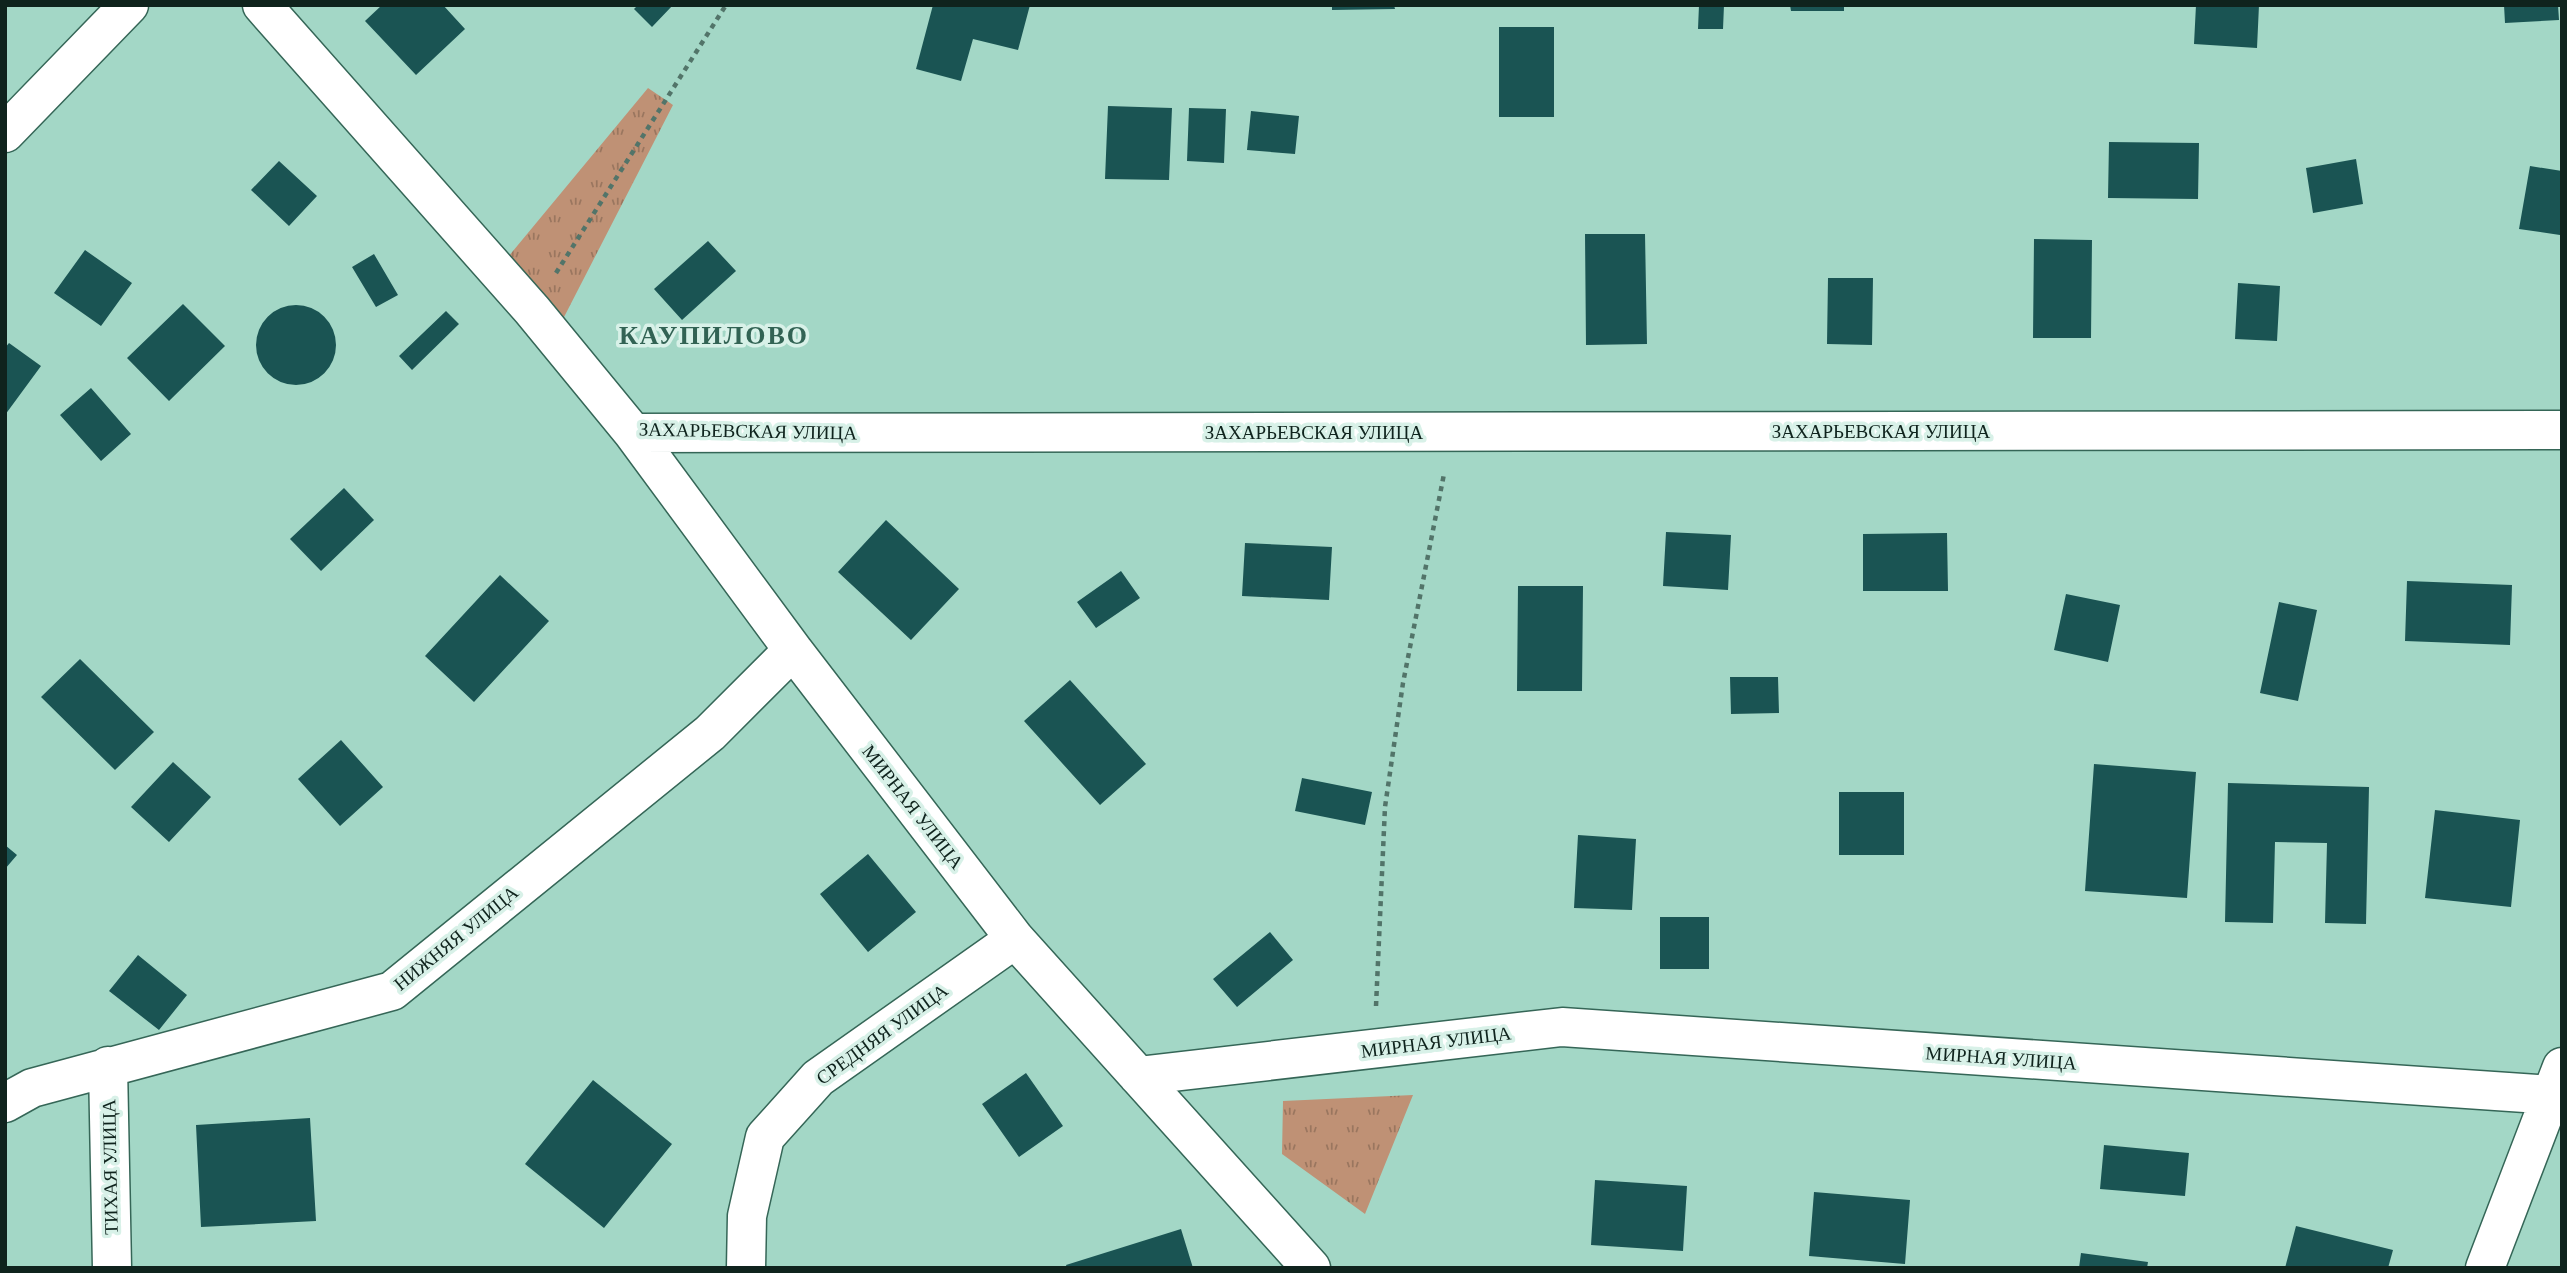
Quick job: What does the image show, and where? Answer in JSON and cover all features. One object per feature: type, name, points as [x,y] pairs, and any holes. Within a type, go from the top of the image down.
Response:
[{"type":"street","points":[[5,133],[129,5]]},
{"type":"street","name":"ЗАХАРЬЕВСКАЯ УЛИЦА","points":[[262,5],[533,310],[632,433],[2562,430]]},
{"type":"street","name":"МИРНАЯ УЛИЦА","points":[[632,433],[793,650],[1014,939],[1138,1076],[1562,1027],[2557,1081]]},
{"type":"street","name":"НИЖНЯЯ УЛИЦА","points":[[5,1102],[32,1087],[392,991],[710,733],[793,650]]},
{"type":"street","name":"СРЕДНЯЯ УЛИЦА","points":[[746,1268],[747,1216],[765,1137],[818,1078],[1014,939]]},
{"type":"street","name":"ТИХАЯ УЛИЦА","points":[[108,1066],[112,1268]]},
{"type":"street","points":[[1138,1076],[1311,1268]]},
{"type":"street","points":[[2485,1268],[2557,1081]]},
{"type":"path","points":[[533,310],[726,5]]},
{"type":"path","points":[[1375,1049],[1385,807],[1403,683],[1452,432]]},
{"type":"green space","points":[[648,88],[673,105],[562,321],[508,257]]},
{"type":"green space","points":[[1413,1095],[1365,1214],[1282,1154],[1283,1101]]},
{"type":"building","points":[[382,5],[443,5],[465,29],[416,75],[365,21]]},
{"type":"building","points":[[638,5],[673,5],[652,27],[634,9]]},
{"type":"building","points":[[933,5],[1030,5],[1018,50],[973,39],[961,81],[916,69]]},
{"type":"building","points":[[1332,5],[1394,5],[1395,9],[1332,10]]},
{"type":"building","points":[[1699,5],[1724,5],[1723,29],[1698,29]]},
{"type":"building","points":[[1790,5],[1844,5],[1844,11],[1791,11]]},
{"type":"building","points":[[2196,5],[2259,5],[2257,48],[2194,44]]},
{"type":"building","points":[[2504,5],[2558,5],[2559,20],[2505,23]]},
{"type":"building","points":[[1499,27],[1554,27],[1554,117],[1499,117]]},
{"type":"building","points":[[1108,106],[1172,108],[1169,180],[1105,179]]},
{"type":"building","points":[[1189,108],[1226,109],[1224,163],[1187,161]]},
{"type":"building","points":[[1251,111],[1299,116],[1295,154],[1247,150]]},
{"type":"building","points":[[2109,142],[2199,143],[2198,199],[2108,198]]},
{"type":"building","points":[[2356,159],[2363,204],[2313,213],[2306,168]]},
{"type":"building","points":[[279,161],[317,196],[289,226],[251,190]]},
{"type":"building","points":[[2530,166],[2562,171],[2560,235],[2519,229]]},
{"type":"building","points":[[1585,234],[1645,234],[1647,344],[1586,345]]},
{"type":"building","points":[[2034,239],[2092,240],[2091,338],[2033,338]]},
{"type":"building","points":[[708,241],[736,271],[682,320],[654,289]]},
{"type":"building","points":[[85,250],[132,283],[101,326],[54,293]]},
{"type":"building","points":[[374,254],[398,295],[376,307],[352,267]]},
{"type":"building","points":[[1828,278],[1873,278],[1872,345],[1827,344]]},
{"type":"building","points":[[2238,283],[2280,286],[2277,341],[2235,339]]},
{"type":"building","points":[[183,304],[225,346],[169,401],[127,358]]},
{"type":"building","points":[[296,305],[311,308],[324,317],[333,330],[336,345],[333,360],[324,373],[311,382],[296,385],[281,382],[268,373],[259,360],[256,345],[259,330],[268,317],[281,308]]},
{"type":"building","points":[[446,311],[459,324],[412,370],[399,356]]},
{"type":"building","points":[[9,343],[41,366],[5,415],[5,348]]},
{"type":"building","points":[[91,388],[131,434],[101,461],[60,415]]},
{"type":"building","points":[[344,488],[374,520],[321,571],[290,539]]},
{"type":"building","points":[[886,520],[959,589],[911,640],[838,572]]},
{"type":"building","points":[[1666,532],[1731,535],[1728,590],[1663,586]]},
{"type":"building","points":[[1947,533],[1948,591],[1863,591],[1863,534]]},
{"type":"building","points":[[1245,543],[1332,547],[1329,600],[1242,596]]},
{"type":"building","points":[[1121,571],[1140,598],[1096,628],[1077,602]]},
{"type":"building","points":[[500,575],[549,621],[474,702],[425,656]]},
{"type":"building","points":[[2407,581],[2512,585],[2510,645],[2405,641]]},
{"type":"building","points":[[1518,586],[1583,586],[1582,691],[1517,691]]},
{"type":"building","points":[[2066,594],[2120,605],[2108,662],[2054,650]]},
{"type":"building","points":[[2279,602],[2317,610],[2298,701],[2260,693]]},
{"type":"building","points":[[80,659],[154,732],[115,770],[41,697]]},
{"type":"building","points":[[1730,677],[1778,677],[1779,713],[1731,714]]},
{"type":"building","points":[[1070,680],[1146,764],[1100,805],[1024,721]]},
{"type":"building","points":[[341,740],[383,787],[340,826],[298,779]]},
{"type":"building","points":[[173,762],[211,797],[169,842],[131,807]]},
{"type":"building","points":[[2094,764],[2196,772],[2187,898],[2085,891]]},
{"type":"building","points":[[1302,778],[1372,792],[1365,825],[1295,811]]},
{"type":"building","points":[[2228,783],[2369,787],[2366,924],[2325,923],[2327,843],[2275,842],[2273,923],[2225,922]]},
{"type":"building","points":[[1839,792],[1904,792],[1904,855],[1839,855]]},
{"type":"building","points":[[2435,810],[2520,820],[2511,907],[2425,898]]},
{"type":"building","points":[[1578,835],[1636,839],[1632,910],[1574,908]]},
{"type":"building","points":[[5,845],[17,855],[5,869]]},
{"type":"building","points":[[868,854],[916,912],[868,952],[820,894]]},
{"type":"building","points":[[1660,917],[1709,917],[1709,969],[1660,969]]},
{"type":"building","points":[[1270,932],[1293,960],[1237,1007],[1213,979]]},
{"type":"building","points":[[138,955],[187,995],[159,1030],[109,991]]},
{"type":"building","points":[[1026,1073],[1063,1126],[1019,1157],[982,1104]]},
{"type":"building","points":[[593,1080],[672,1144],[604,1228],[525,1164]]},
{"type":"building","points":[[310,1118],[316,1221],[201,1227],[196,1125]]},
{"type":"building","points":[[2104,1145],[2189,1153],[2185,1196],[2100,1189]]},
{"type":"building","points":[[1595,1180],[1687,1186],[1683,1251],[1591,1245]]},
{"type":"building","points":[[1814,1192],[1910,1200],[1905,1264],[1809,1256]]},
{"type":"building","points":[[2296,1226],[2393,1250],[2388,1268],[2285,1268]]},
{"type":"building","points":[[1181,1229],[1193,1268],[1067,1268],[1066,1265]]},
{"type":"building","points":[[2081,1253],[2148,1262],[2147,1268],[2079,1268]]},
{"type":"district","name":"КАУПИЛОВО","points":[[714,335]]}]
